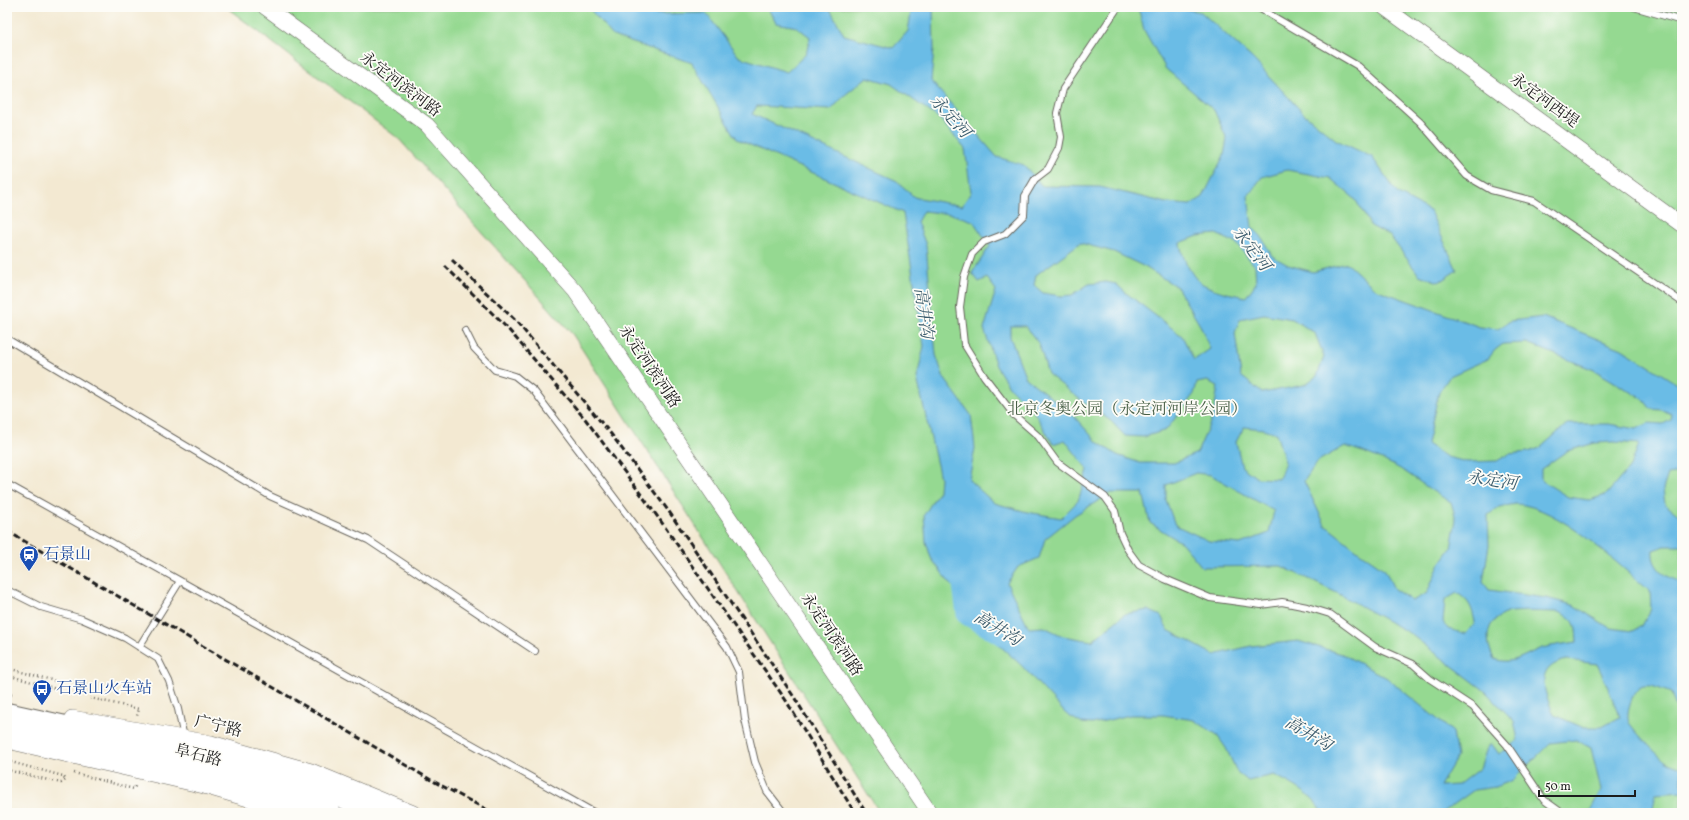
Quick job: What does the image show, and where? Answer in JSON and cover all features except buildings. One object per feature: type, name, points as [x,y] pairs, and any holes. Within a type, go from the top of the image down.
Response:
[{"type":"highway","name":"阜石路","points":[[9,704],[306,785],[385,813]]},
{"type":"highway","name":"阜石路","points":[[7,731],[205,773],[301,801],[331,813]]},
{"type":"street","name":"永定河滨河路","points":[[264,7],[426,125],[575,291],[930,813]]},
{"type":"street","name":"永定河西堤","points":[[1384,7],[1682,225]]},
{"type":"street","name":"广宁路","points":[[9,704],[24,710],[212,743],[311,771],[413,813]]},
{"type":"street","points":[[7,741],[204,786],[296,813]]},
{"type":"lane","points":[[1118,7],[1063,89],[1057,113],[1061,137],[1059,148],[1048,169],[1035,179],[1025,196],[1024,215],[1006,234],[984,242],[972,254],[964,277],[960,307],[964,344],[984,376],[1014,415],[1038,436],[1056,462],[1105,497],[1115,511],[1120,533],[1128,550],[1139,565],[1165,579],[1210,598],[1261,605],[1282,602],[1307,607],[1330,614],[1375,647],[1413,664],[1430,679],[1473,707],[1507,745],[1544,800],[1562,813]]},
{"type":"lane","points":[[1257,7],[1358,66],[1420,122],[1467,176],[1491,190],[1534,201],[1682,302]]},
{"type":"lane","points":[[1634,7],[1682,21]]},
{"type":"lane","points":[[465,330],[474,348],[496,370],[514,376],[534,391],[727,648],[739,672],[745,720],[755,762],[767,790],[784,813]]},
{"type":"lane","points":[[7,339],[270,496],[368,540],[535,651]]},
{"type":"lane","points":[[7,484],[595,813]]},
{"type":"lane","points":[[139,647],[180,581]]},
{"type":"lane","points":[[7,590],[41,607],[82,619],[125,638],[158,659],[178,709],[184,738]]},
{"type":"path","points":[[7,668],[59,682],[62,686],[57,689],[7,675]]},
{"type":"path","points":[[7,694],[9,704]]},
{"type":"path","points":[[90,698],[139,709],[136,720]]},
{"type":"path","points":[[7,761],[62,776],[66,780],[61,783],[7,770]]},
{"type":"path","points":[[74,773],[134,789],[136,782]]},
{"type":"green space","name":"北京冬奥公园（永定河河岸公园）","points":[[226,7],[1682,7],[1682,813],[880,813],[573,335],[399,139]]},
{"type":"water","name":"永定河","points":[[588,7],[644,7],[656,14],[706,13],[739,57],[787,72],[806,54],[810,37],[797,27],[776,23],[767,7],[829,7],[844,35],[893,48],[908,31],[912,7],[933,7],[934,49],[931,81],[997,157],[1024,165],[1042,186],[1100,187],[1167,203],[1190,205],[1203,197],[1224,155],[1227,139],[1214,110],[1166,69],[1144,30],[1139,11],[1134,7],[1175,7],[1201,12],[1253,59],[1303,113],[1336,140],[1372,157],[1398,194],[1430,211],[1457,270],[1439,282],[1419,275],[1390,236],[1371,226],[1355,199],[1330,178],[1287,170],[1262,177],[1248,196],[1252,227],[1261,236],[1272,256],[1288,265],[1313,272],[1347,263],[1375,289],[1480,327],[1498,329],[1510,321],[1543,317],[1622,349],[1682,387],[1682,472],[1668,474],[1663,489],[1665,504],[1682,518],[1682,546],[1665,546],[1653,550],[1653,556],[1657,567],[1661,571],[1671,578],[1682,582],[1682,681],[1677,687],[1682,696],[1682,725],[1671,693],[1651,686],[1641,687],[1637,690],[1630,704],[1628,715],[1631,726],[1653,750],[1667,762],[1682,768],[1682,791],[1656,793],[1653,809],[1657,813],[1589,813],[1601,790],[1591,748],[1576,740],[1550,743],[1513,780],[1496,787],[1474,790],[1442,813],[1322,813],[1308,795],[1274,775],[1248,781],[1237,772],[1226,748],[1216,734],[1194,720],[1163,715],[1130,715],[1092,724],[1081,723],[1066,714],[1021,665],[998,644],[972,607],[948,581],[931,558],[926,542],[924,515],[939,491],[940,478],[917,378],[924,346],[903,213],[737,139],[692,63],[613,36]],"holes":[[[867,77],[891,84],[940,119],[965,149],[971,192],[962,206],[914,197],[897,181],[752,114],[757,106],[831,110],[845,95]],[[923,211],[951,214],[973,221],[990,246],[972,273],[979,282],[987,278],[996,290],[984,329],[996,366],[1010,388],[1034,412],[1053,444],[1065,440],[1088,470],[1078,501],[1061,518],[1027,512],[994,503],[969,480],[975,448],[971,415],[944,378],[936,355],[926,245],[917,222]],[[1216,234],[1236,243],[1255,266],[1256,283],[1246,297],[1223,292],[1206,286],[1194,276],[1184,259],[1180,243],[1198,236]],[[1080,243],[1114,252],[1145,267],[1177,287],[1201,327],[1210,349],[1194,360],[1182,336],[1116,284],[1106,282],[1089,284],[1072,295],[1061,296],[1043,293],[1034,285],[1036,275]],[[1264,314],[1292,319],[1315,333],[1324,357],[1317,376],[1304,385],[1262,393],[1241,376],[1235,333],[1240,319]],[[1010,326],[1025,326],[1039,344],[1048,374],[1082,401],[1111,421],[1125,436],[1144,437],[1166,430],[1194,394],[1197,383],[1207,381],[1218,386],[1213,416],[1197,453],[1174,463],[1140,463],[1117,455],[1097,442],[1071,413],[1026,378],[1010,337]],[[1527,343],[1594,370],[1643,399],[1651,409],[1662,410],[1672,414],[1671,420],[1663,424],[1649,423],[1636,429],[1609,424],[1567,424],[1540,448],[1528,452],[1509,454],[1497,461],[1467,462],[1447,457],[1427,444],[1439,392],[1450,376],[1488,359],[1495,350],[1503,344]],[[1244,427],[1263,429],[1276,433],[1285,462],[1279,479],[1257,478],[1242,467],[1236,442]],[[1614,442],[1639,444],[1630,467],[1606,495],[1589,500],[1568,497],[1541,480],[1541,469],[1567,451],[1595,443]],[[1345,446],[1361,451],[1407,473],[1451,502],[1456,519],[1451,548],[1439,565],[1427,593],[1412,601],[1394,589],[1385,570],[1325,525],[1304,481],[1318,461]],[[1196,473],[1211,475],[1274,511],[1269,533],[1240,544],[1209,541],[1175,525],[1166,500],[1166,485]],[[1111,493],[1143,493],[1150,523],[1182,543],[1202,567],[1281,566],[1339,594],[1409,633],[1484,690],[1514,721],[1518,740],[1499,754],[1491,743],[1487,748],[1480,768],[1458,785],[1440,786],[1457,757],[1453,732],[1387,678],[1342,654],[1298,641],[1251,646],[1214,655],[1168,630],[1161,616],[1148,610],[1125,614],[1092,641],[1063,636],[1044,627],[1029,628],[1007,583],[1018,567],[1039,558],[1045,539],[1075,515]],[[1516,504],[1533,507],[1569,525],[1587,538],[1650,591],[1651,609],[1642,626],[1632,631],[1610,628],[1573,605],[1546,598],[1489,590],[1483,582],[1489,545],[1488,515],[1499,507]],[[1457,593],[1470,605],[1475,622],[1466,634],[1448,629],[1443,622],[1445,600]],[[1524,611],[1559,612],[1569,617],[1574,623],[1577,642],[1542,648],[1513,660],[1501,661],[1494,659],[1488,639],[1490,626],[1499,617],[1507,613]],[[1567,660],[1597,664],[1620,717],[1602,727],[1582,727],[1554,715],[1545,689],[1545,674],[1549,668],[1556,663]]]},
{"type":"waterway","name":"高井沟","points":[[962,570],[968,614],[1010,638]]},
{"type":"railway","points":[[452,260],[516,321],[611,434],[670,513],[794,697],[866,813]]},
{"type":"railway","points":[[445,266],[508,329],[586,420],[660,520],[785,699],[855,813]]},
{"type":"railway","points":[[7,531],[431,780],[493,813]]},
{"type":"place","name":"石景山","points":[[29,572]]},
{"type":"place","name":"石景山火车站","points":[[42,706]]}]
